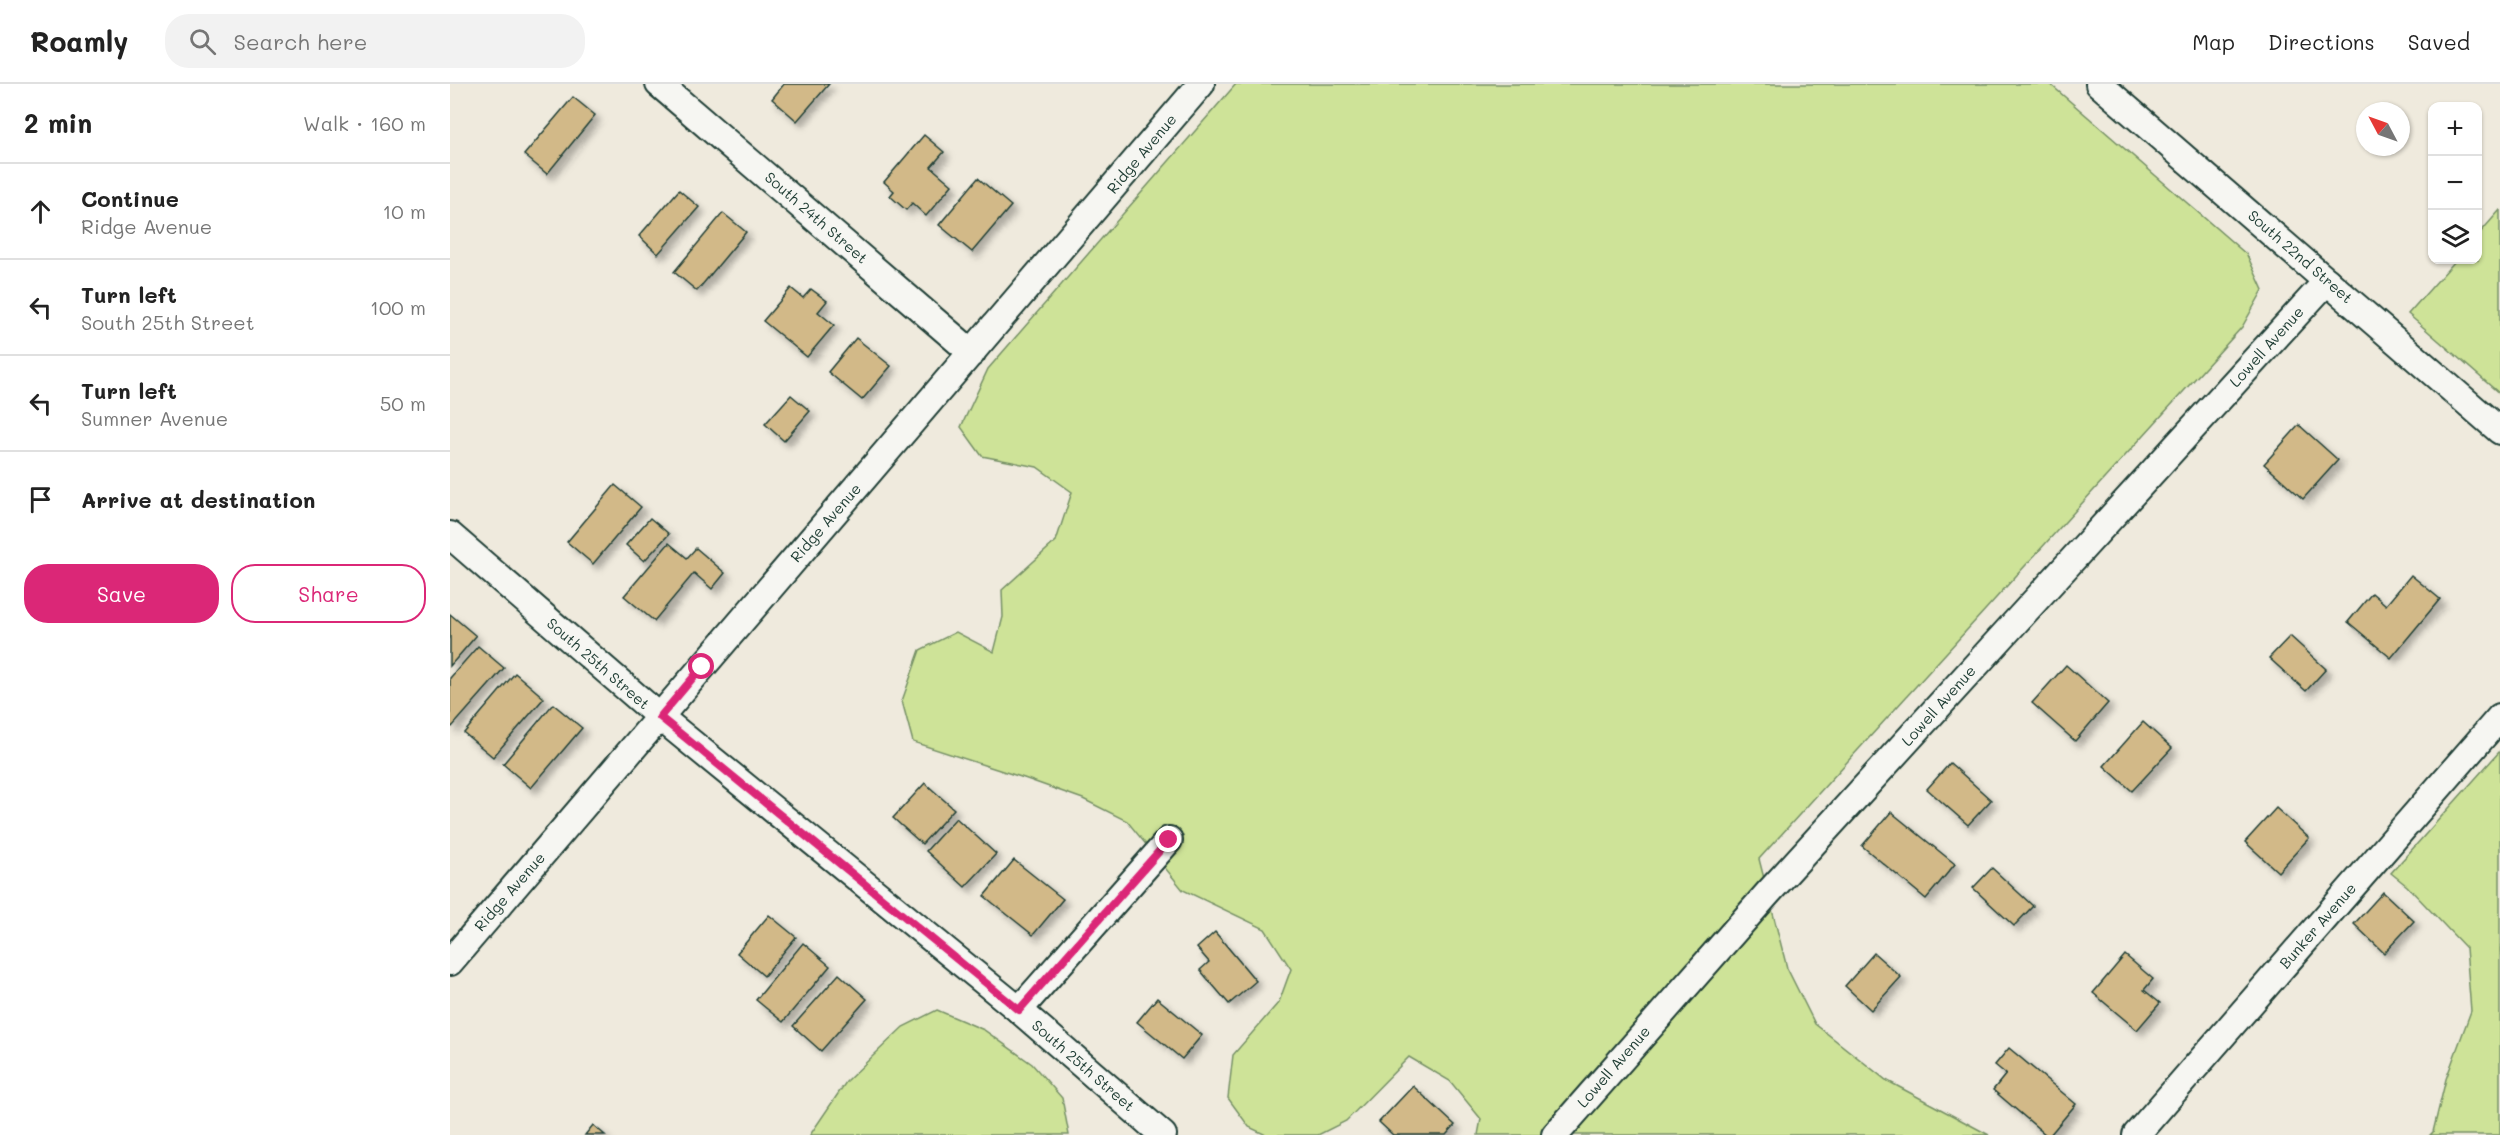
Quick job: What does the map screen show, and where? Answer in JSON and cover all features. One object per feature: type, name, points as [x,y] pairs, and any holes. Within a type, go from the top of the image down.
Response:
[{"type":"street","name":"South 24th Street","points":[[659,84],[972,353]]},
{"type":"street","name":"Ridge Avenue","points":[[450,962],[1201,84]]},
{"type":"street","name":"South 22nd Street","points":[[2099,84],[2500,431]]},
{"type":"street","name":"Lowell Avenue","points":[[1555,1135],[1768,893],[2328,281]]},
{"type":"street","name":"South 25th Street","points":[[450,535],[660,717],[1019,1010],[1163,1135]]},
{"type":"street","name":"Bunker Avenue","points":[[2136,1135],[2500,717]]},
{"type":"street","points":[[1019,1010],[1169,840]]},
{"type":"green space","points":[[1236,84],[2050,84],[2247,255],[2263,290],[2242,327],[1759,859],[1787,968],[1815,1024],[1886,1080],[1989,1135],[1478,1135],[1481,1119],[1450,1081],[1409,1057],[1346,1121],[1318,1135],[1266,1135],[1249,1127],[1228,1098],[1233,1055],[1279,1002],[1291,969],[1265,929],[1183,890],[1127,821],[1083,799],[913,742],[902,701],[920,650],[956,632],[994,652],[1003,617],[1002,590],[1056,541],[1072,492],[1037,467],[982,456],[961,427],[988,369]]},
{"type":"green space","points":[[2500,210],[2500,394],[2408,314],[2452,264],[2482,264],[2482,230]]},
{"type":"green space","points":[[2500,751],[2500,1135],[2430,1135],[2433,1132],[2446,1079],[2471,1011],[2466,948],[2407,886],[2391,873]]},
{"type":"green space","points":[[937,1010],[984,1030],[1032,1064],[1062,1098],[1069,1135],[810,1135],[846,1082],[903,1027]]},
{"type":"building","points":[[784,84],[829,84],[797,121],[772,99]]},
{"type":"building","points":[[573,97],[595,115],[547,174],[524,155]]},
{"type":"building","points":[[924,135],[944,152],[931,167],[952,185],[926,216],[912,203],[906,210],[890,196],[894,191],[884,182]]},
{"type":"building","points":[[978,178],[1011,206],[972,252],[939,225]]},
{"type":"building","points":[[679,190],[699,207],[658,254],[639,236]]},
{"type":"building","points":[[723,213],[746,232],[697,291],[674,272]]},
{"type":"building","points":[[791,288],[803,298],[811,289],[827,301],[818,312],[834,325],[807,357],[763,321]]},
{"type":"building","points":[[856,338],[891,366],[862,400],[828,372]]},
{"type":"building","points":[[791,395],[810,411],[784,441],[765,424]]},
{"type":"building","points":[[2299,425],[2338,460],[2303,499],[2264,464]]},
{"type":"building","points":[[615,485],[641,507],[593,564],[567,542]]},
{"type":"building","points":[[650,518],[669,534],[644,561],[626,545]]},
{"type":"building","points":[[669,543],[687,558],[696,548],[725,573],[712,589],[694,573],[654,621],[624,596]]},
{"type":"building","points":[[2411,575],[2440,599],[2391,658],[2348,622],[2372,593],[2386,605]]},
{"type":"building","points":[[450,614],[476,636],[450,666]]},
{"type":"building","points":[[2290,636],[2326,669],[2306,691],[2269,658]]},
{"type":"building","points":[[478,646],[504,668],[452,727],[450,725],[450,678]]},
{"type":"building","points":[[2066,665],[2108,703],[2075,741],[2032,703]]},
{"type":"building","points":[[515,673],[544,698],[493,757],[464,733]]},
{"type":"building","points":[[553,704],[582,728],[531,788],[503,764]]},
{"type":"building","points":[[2143,722],[2172,748],[2132,791],[2104,766]]},
{"type":"building","points":[[1950,763],[1991,800],[1968,825],[1927,789]]},
{"type":"building","points":[[925,783],[954,809],[922,844],[893,818]]},
{"type":"building","points":[[2276,808],[2309,838],[2278,872],[2245,842]]},
{"type":"building","points":[[1891,812],[1955,864],[1926,899],[1862,846]]},
{"type":"building","points":[[956,818],[996,854],[965,887],[926,851]]},
{"type":"building","points":[[1014,860],[1063,899],[1033,935],[984,896]]},
{"type":"building","points":[[1992,868],[2033,906],[2014,926],[1973,888]]},
{"type":"building","points":[[2383,892],[2414,921],[2384,953],[2354,924]]},
{"type":"building","points":[[769,915],[796,937],[764,976],[737,953]]},
{"type":"building","points":[[1215,932],[1256,981],[1229,1004],[1200,970],[1209,962],[1197,948]]},
{"type":"building","points":[[803,943],[830,966],[783,1022],[756,1000]]},
{"type":"building","points":[[1874,953],[1901,977],[1871,1010],[1845,986]]},
{"type":"building","points":[[2125,955],[2153,979],[2144,990],[2160,1003],[2137,1030],[2093,993]]},
{"type":"building","points":[[839,974],[867,999],[821,1051],[793,1026]]},
{"type":"building","points":[[1157,998],[1202,1035],[1182,1059],[1137,1022]]},
{"type":"building","points":[[2009,1048],[2076,1104],[2050,1135],[2046,1135],[1993,1090],[2006,1074],[1995,1065]]},
{"type":"building","points":[[1413,1086],[1455,1125],[1446,1135],[1393,1135],[1379,1122]]},
{"type":"building","points":[[593,1125],[605,1135],[585,1135]]},
{"type":"route","points":[[702,667],[660,717],[1019,1010],[1169,840]]}]
